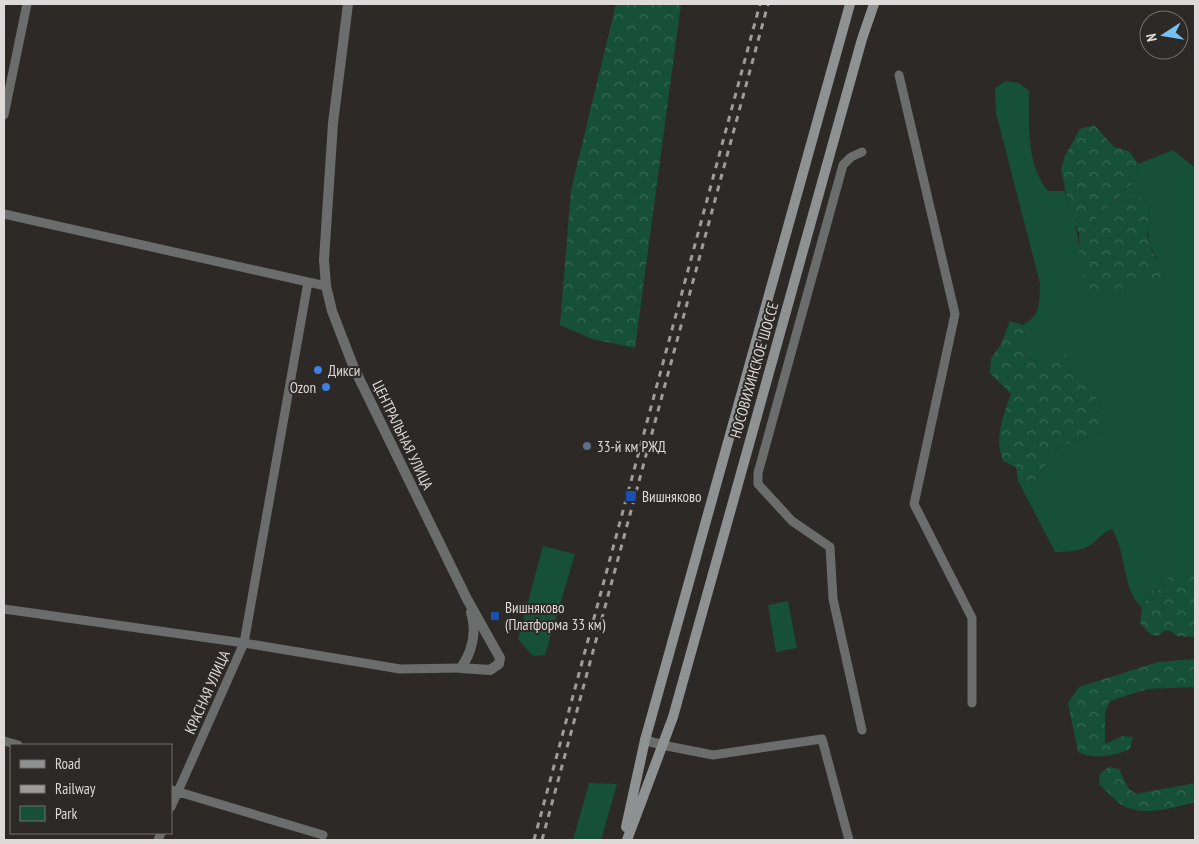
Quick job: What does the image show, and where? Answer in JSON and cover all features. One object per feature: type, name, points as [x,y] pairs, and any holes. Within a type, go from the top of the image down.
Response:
[{"type":"main road","name":"НОСОВИХИНСКОЕ ШОССЕ","points":[[625,840],[645,740],[850,4]]},
{"type":"main road","name":"НОСОВИХИНСКОЕ ШОССЕ","points":[[625,840],[673,717],[874,4]]},
{"type":"street","points":[[4,116],[27,4]]},
{"type":"street","name":"ЦЕНТРАЛЬНАЯ УЛИЦА","points":[[348,4],[333,123],[324,260],[326,286],[342,341],[467,599],[500,658],[499,664],[490,670],[460,668]]},
{"type":"street","points":[[899,75],[955,314],[914,504],[972,618],[972,703]]},
{"type":"street","points":[[862,152],[851,157],[844,165],[758,473],[758,484],[792,521],[830,547],[833,599],[862,730]]},
{"type":"street","points":[[4,214],[254,272],[326,286]]},
{"type":"street","name":"КРАСНАЯ УЛИЦА","points":[[174,791],[244,643],[308,282]]},
{"type":"street","points":[[4,609],[244,643],[400,669],[460,668],[468,658],[472,639],[472,617],[467,599]]},
{"type":"street","points":[[645,740],[713,755],[754,751],[822,739],[849,840]]},
{"type":"street","points":[[174,791],[323,835]]},
{"type":"green space","points":[[616,4],[681,4],[635,348],[592,339],[560,325],[571,190]]},
{"type":"green space","points":[[1006,81],[1019,83],[1029,91],[1032,157],[1041,181],[1048,191],[1065,191],[1079,244],[1079,263],[1160,263],[1149,243],[1148,223],[1150,207],[1140,197],[1126,200],[1093,231],[1096,218],[1137,179],[1138,164],[1173,150],[1195,168],[1195,566],[1181,575],[1168,577],[1159,590],[1152,591],[1142,608],[1135,600],[1127,581],[1117,538],[1112,529],[1090,546],[1070,551],[1055,552],[1018,481],[1033,484],[1059,446],[1101,433],[1058,369],[1024,357],[1026,342],[1023,325],[1036,312],[1039,302],[1040,283],[996,113],[995,88]]},
{"type":"green space","points":[[1094,125],[1114,147],[1129,151],[1138,164],[1137,179],[1096,218],[1093,230],[1126,200],[1140,197],[1150,207],[1147,236],[1152,252],[1160,263],[1162,279],[1107,294],[1091,292],[1079,263],[1079,233],[1072,219],[1061,170],[1065,156],[1080,129]]},
{"type":"green space","points":[[1010,321],[1023,325],[1026,342],[1024,357],[1037,362],[1061,349],[1070,360],[1058,369],[1085,376],[1105,417],[1101,433],[1059,446],[1033,484],[1018,481],[1016,467],[1003,461],[1000,452],[999,435],[1011,394],[990,373],[991,358],[1000,346]]},
{"type":"green space","points":[[543,546],[575,554],[545,655],[533,656],[518,639]]},
{"type":"green space","points":[[1193,566],[1195,567],[1195,637],[1177,636],[1171,631],[1164,631],[1158,636],[1150,634],[1140,623],[1142,608],[1152,591],[1159,590],[1171,576],[1181,575]]},
{"type":"green space","points":[[788,601],[797,648],[776,652],[768,605]]},
{"type":"green space","points":[[1195,659],[1195,687],[1147,689],[1110,701],[1105,712],[1105,744],[1123,736],[1133,737],[1130,749],[1104,756],[1091,756],[1078,752],[1068,703],[1079,687],[1158,662]]},
{"type":"green space","points":[[1109,767],[1119,769],[1128,788],[1136,794],[1195,783],[1195,802],[1178,807],[1149,811],[1130,809],[1119,803],[1099,784],[1100,774]]},
{"type":"green space","points":[[589,783],[617,784],[601,840],[573,840]]},
{"type":"railway","points":[[534,840],[760,4]]},
{"type":"railway","points":[[542,840],[768,4]]},
{"type":"place","name":"Дикси","points":[[318,370]]},
{"type":"place","name":"Ozon","points":[[326,387]]},
{"type":"place","name":"33-й км РЖД","points":[[587,446]]},
{"type":"place","name":"Вишняково","points":[[631,496]]},
{"type":"place","name":"Вишняково (Платформа 33 км)","points":[[495,616]]}]
